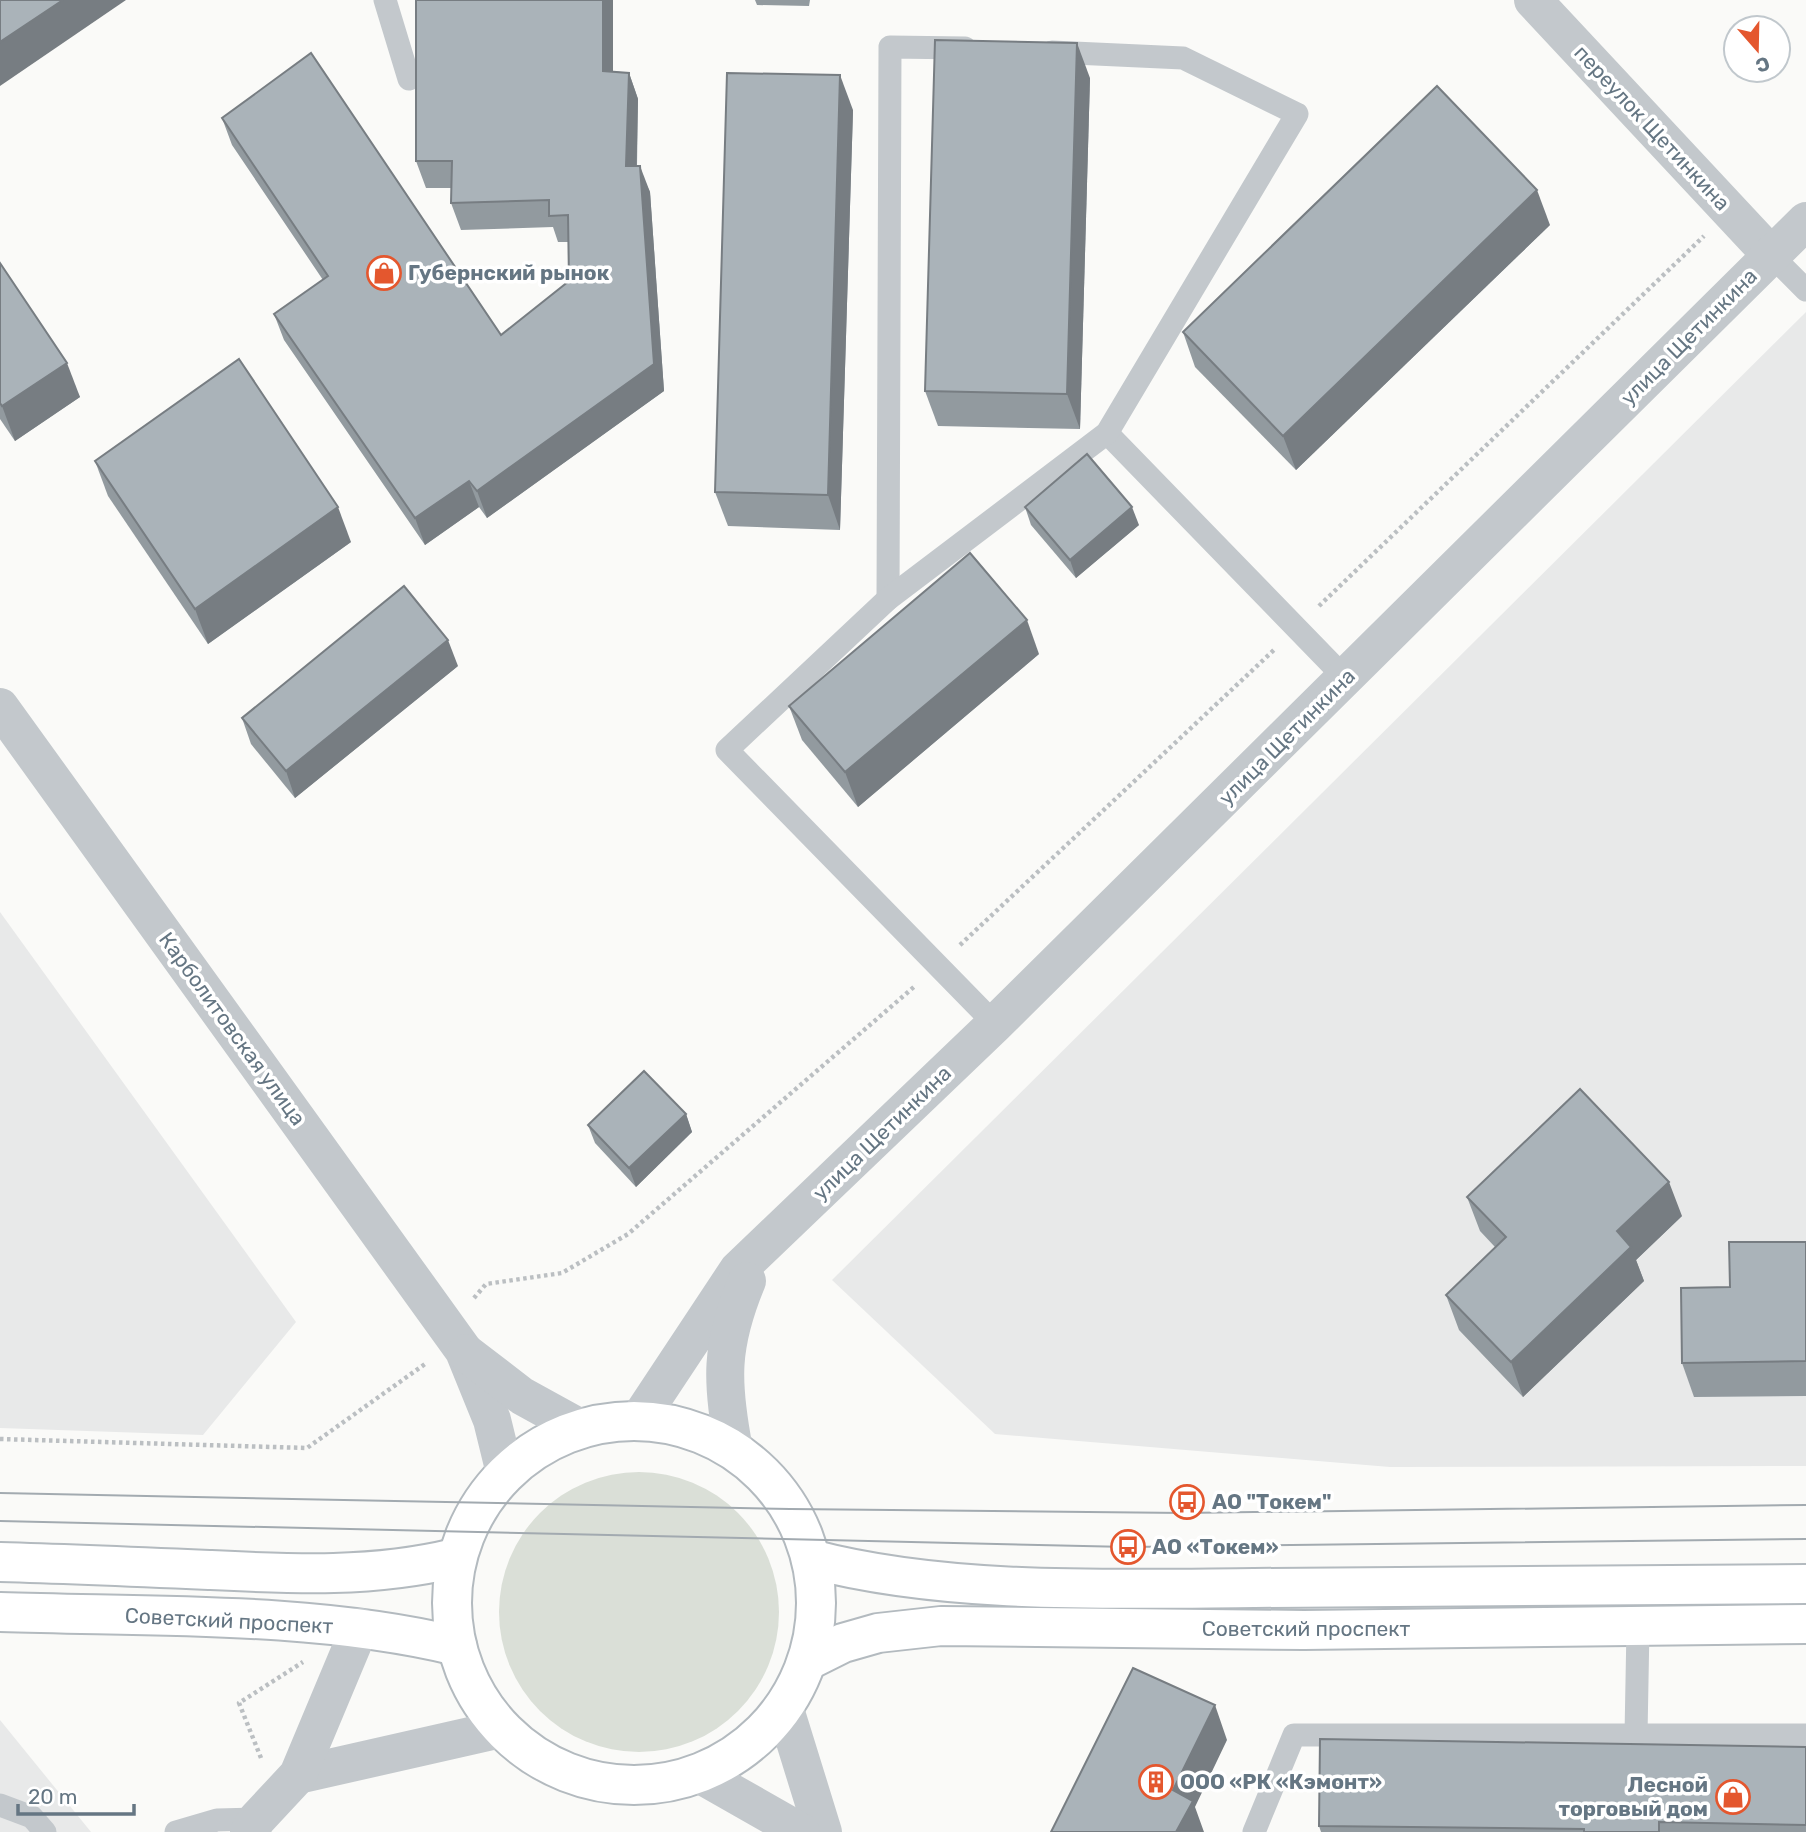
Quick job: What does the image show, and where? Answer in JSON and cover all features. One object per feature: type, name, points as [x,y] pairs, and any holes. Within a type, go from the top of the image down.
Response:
[{"type":"main road","points":[[638,1421],[674,1426],[708,1437],[734,1450],[755,1466],[790,1509],[811,1559],[818,1623],[811,1659],[784,1706],[747,1746],[699,1774],[647,1785],[593,1782],[543,1762],[501,1729],[474,1689],[457,1646],[450,1602],[455,1558],[472,1517],[505,1473],[538,1448],[582,1429],[638,1421]]},
{"type":"main road","points":[[0,1562],[312,1575],[401,1570],[455,1558]]},
{"type":"main road","name":"Советский проспект","points":[[811,1559],[851,1570],[936,1580],[1048,1586],[1232,1588],[1806,1584]]},
{"type":"main road","name":"Советский проспект","points":[[0,1612],[309,1623],[409,1634],[457,1646]]},
{"type":"main road","name":"Советский проспект","points":[[811,1659],[843,1643],[878,1633],[941,1626],[1304,1630],[1806,1625]]},
{"type":"street","name":"переулок Щетинкина","points":[[1533,0],[1771,255]]},
{"type":"street","name":"улица Щетинкина","points":[[638,1421],[738,1269],[995,1024],[1806,221]]},
{"type":"street","name":"Карболитовская улица","points":[[0,707],[464,1351],[492,1420],[505,1473]]},
{"type":"street","points":[[734,1450],[726,1408],[726,1342],[733,1315],[763,1247]]},
{"type":"street","name":"Карболитовская улица","points":[[464,1351],[522,1396],[582,1429]]},
{"type":"street","points":[[253,1825],[291,1782],[359,1627]]},
{"type":"street","points":[[784,1706],[822,1832]]},
{"type":"street","points":[[291,1782],[501,1729]]},
{"type":"street","points":[[699,1774],[801,1832]]},
{"type":"lane","points":[[385,0],[409,79]]},
{"type":"lane","points":[[888,598],[890,47],[982,48]]},
{"type":"lane","points":[[995,1024],[727,750],[888,598],[1107,433],[1297,114],[1183,58],[1035,51]]},
{"type":"lane","points":[[1771,255],[1806,290]]},
{"type":"lane","points":[[1107,433],[1346,679]]},
{"type":"lane","points":[[1636,1735],[1638,1627]]},
{"type":"lane","points":[[1254,1832],[1294,1734],[1806,1735]]},
{"type":"lane","points":[[0,1805],[32,1818],[45,1832]]},
{"type":"lane","points":[[176,1832],[217,1821],[253,1825]]},
{"type":"path","points":[[291,1782],[266,1771],[239,1703],[307,1660]]},
{"type":"shaded area","points":[[1806,312],[1806,1466],[1390,1467],[995,1434],[832,1280]]},
{"type":"shaded area","points":[[0,912],[296,1322],[203,1435],[0,1428]]},
{"type":"shaded area","points":[[639,1472],[666,1475],[693,1483],[717,1496],[738,1513],[763,1546],[768,1558],[776,1585],[779,1612],[776,1639],[768,1666],[755,1690],[738,1711],[705,1736],[693,1741],[666,1749],[639,1752],[612,1749],[585,1741],[561,1728],[540,1711],[515,1678],[510,1666],[502,1639],[499,1612],[502,1585],[510,1558],[523,1534],[540,1513],[573,1488],[585,1483],[612,1475]]},
{"type":"shaded area","points":[[0,1720],[91,1832],[0,1832]]},
{"type":"building","points":[[0,0],[63,0],[0,42]]},
{"type":"building","name":"Губернский рынок","points":[[416,0],[603,0],[603,71],[629,73],[626,166],[640,166],[654,364],[477,491],[469,481],[415,518],[274,314],[328,276],[222,118],[311,53],[501,335],[569,281],[568,215],[549,216],[549,200],[451,203],[452,161],[416,161]]},
{"type":"building","points":[[935,40],[1077,43],[1067,394],[925,391]]},
{"type":"building","points":[[727,73],[840,75],[828,495],[715,492]]},
{"type":"building","points":[[1437,86],[1537,190],[1283,436],[1183,332]]},
{"type":"building","points":[[0,263],[67,363],[2,406],[0,403]]},
{"type":"building","points":[[239,359],[338,507],[195,609],[95,461]]},
{"type":"building","points":[[1087,454],[1132,507],[1070,560],[1025,507]]},
{"type":"building","points":[[970,553],[1027,620],[845,772],[789,706]]},
{"type":"building","points":[[404,586],[448,640],[286,771],[242,718]]},
{"type":"building","points":[[644,1071],[686,1114],[629,1168],[588,1125]]},
{"type":"building","points":[[1580,1089],[1669,1182],[1617,1231],[1631,1247],[1511,1362],[1446,1295],[1506,1237],[1467,1197]]},
{"type":"building","points":[[1729,1242],[1806,1242],[1806,1361],[1682,1363],[1681,1288],[1730,1287]]},
{"type":"building","points":[[1133,1668],[1215,1705],[1173,1790],[1193,1801],[1176,1832],[1051,1832]]},
{"type":"building","points":[[1320,1739],[1806,1747],[1806,1825],[1659,1822],[1659,1832],[1319,1826]]},
{"type":"tram line","points":[[0,1493],[790,1509],[1184,1513],[1806,1505]]},
{"type":"tram line","points":[[0,1521],[1128,1547],[1806,1539]]},
{"type":"place","name":"Губернский рынок","points":[[384,273]]},
{"type":"place","name":"АО \"Токем\"","points":[[1187,1502]]},
{"type":"place","name":"АО «Токем»","points":[[1128,1547]]},
{"type":"place","name":"ООО «РК «Кэмонт»","points":[[1156,1782]]},
{"type":"place","name":"Лесной торговый дом","points":[[1733,1797]]}]
